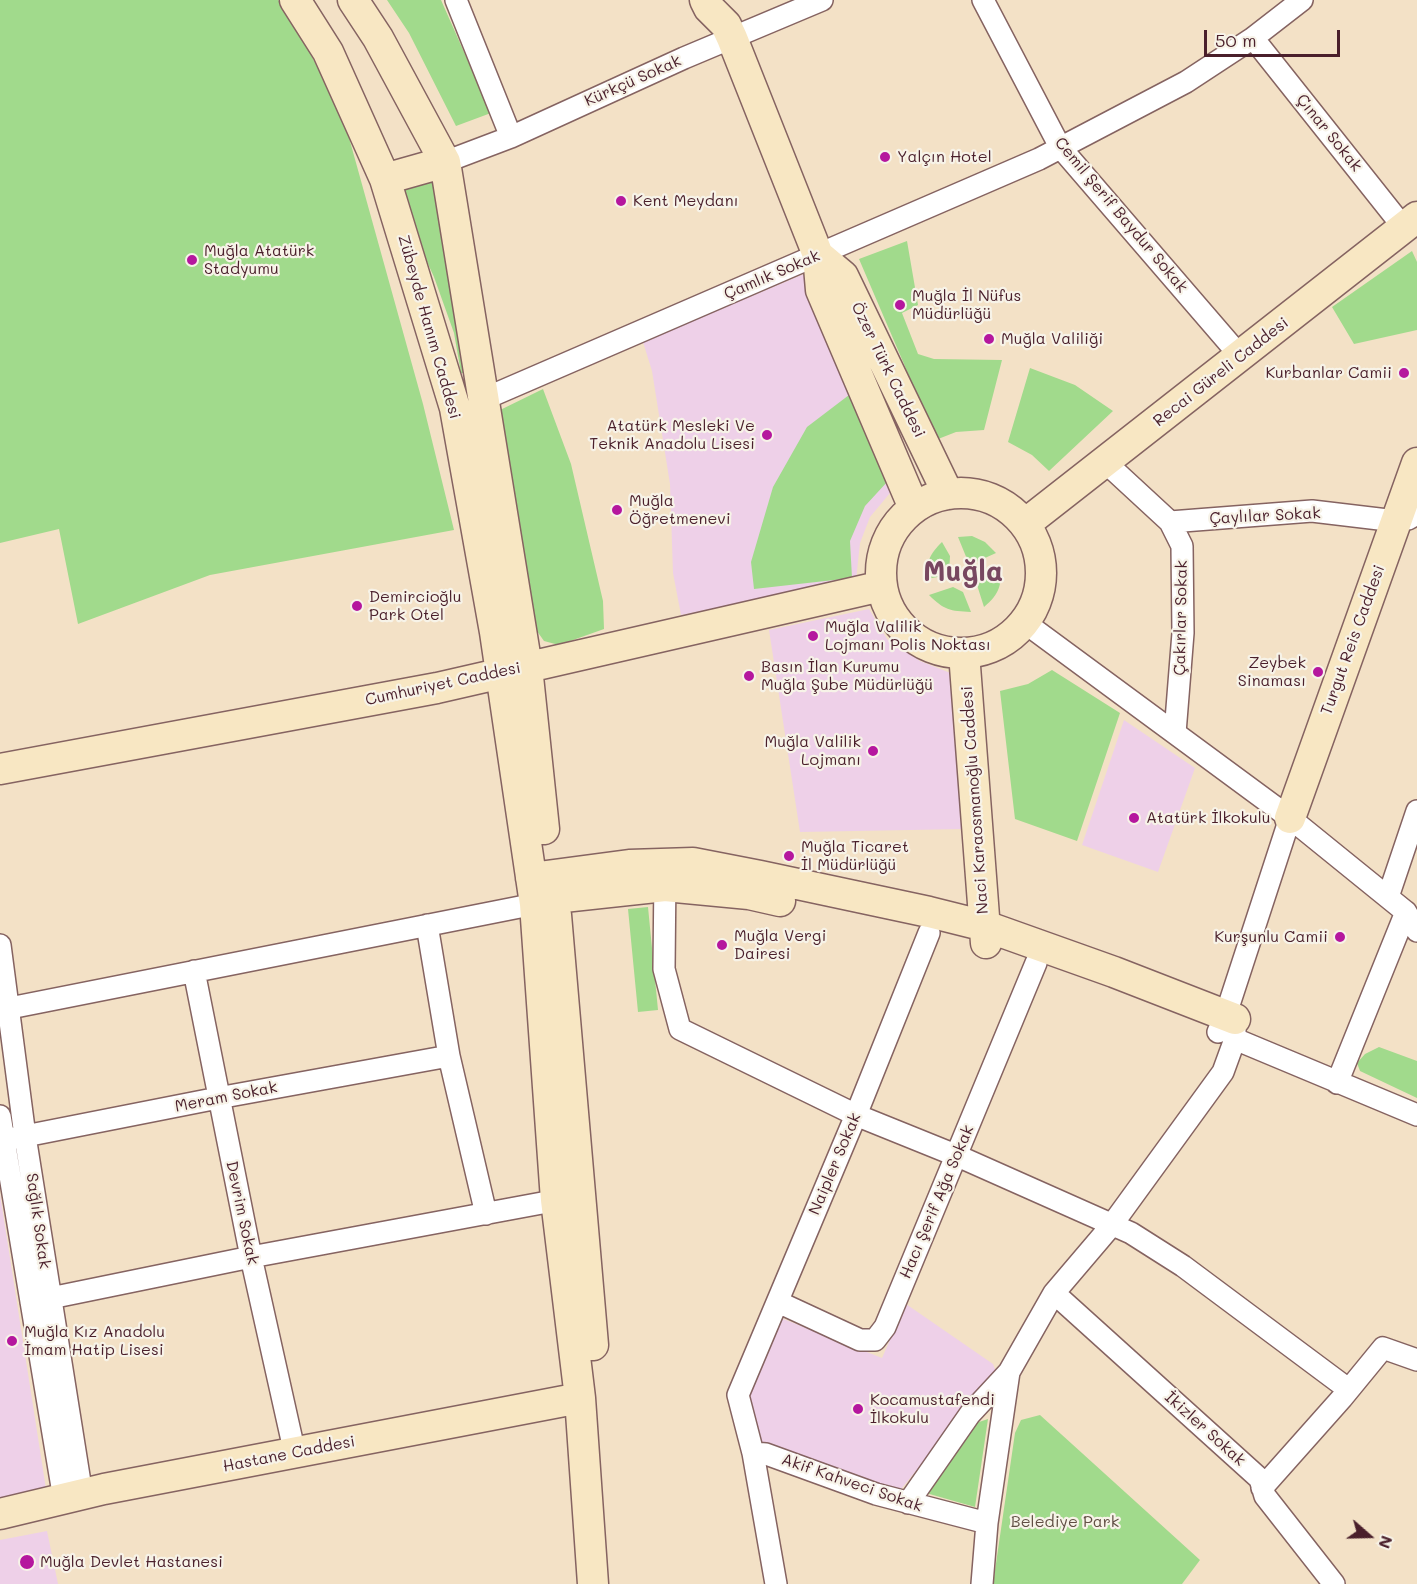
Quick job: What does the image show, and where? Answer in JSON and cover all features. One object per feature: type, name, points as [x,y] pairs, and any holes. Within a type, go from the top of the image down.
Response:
[{"type":"main road","name":"Zübeyde Hanım Caddesi","points":[[296,0],[328,52],[385,179],[455,408],[514,670]]},
{"type":"main road","name":"Zübeyde Hanım Caddesi","points":[[353,0],[378,38],[445,162],[484,399],[514,670]]},
{"type":"main road","name":"Özer Türk Caddesi","points":[[705,0],[709,8],[727,21],[818,255],[820,290],[914,508]]},
{"type":"main road","points":[[385,179],[445,162]]},
{"type":"main road","name":"Recai Güreli Caddesi","points":[[1025,524],[1413,227]]},
{"type":"main road","name":"Özer Türk Caddesi","points":[[818,255],[843,276],[948,494]]},
{"type":"main road","points":[[455,408],[484,399]]},
{"type":"main road","name":"Turgut Reis Caddesi","points":[[1290,818],[1407,518],[1417,463]]},
{"type":"main road","points":[[969,493],[991,498],[1010,509],[1025,524],[1035,543],[1040,563],[1040,584],[1034,604],[1024,622],[997,644],[981,650],[964,652],[936,648],[910,635],[897,621],[882,586],[881,568],[884,551],[896,527],[914,508],[930,499],[948,494],[969,493]]},
{"type":"main road","name":"Cumhuriyet Caddesi","points":[[0,769],[437,688],[882,586]]},
{"type":"main road","name":"Naci Karaosmanoğlu Caddesi","points":[[964,652],[986,936]]},
{"type":"main road","points":[[514,670],[542,889],[568,1198],[593,1584]]},
{"type":"main road","points":[[542,889],[665,875],[693,863],[759,876],[929,912],[986,936],[1228,1026]]},
{"type":"main road","points":[[665,875],[929,933],[986,936],[1036,963],[1228,1026]]},
{"type":"main road","points":[[568,1198],[614,1584]]},
{"type":"main road","name":"Hastane Caddesi","points":[[0,1514],[73,1497],[580,1398]]},
{"type":"street","points":[[456,0],[511,136]]},
{"type":"street","name":"Kürkçü Sokak","points":[[445,162],[511,136],[727,21],[822,0]]},
{"type":"street","name":"Cemil Şerif Baydur Sokak","points":[[983,0],[1060,147],[1241,357]]},
{"type":"street","name":"Çamlık Sokak","points":[[484,399],[1039,159],[1186,82],[1253,38],[1302,0]]},
{"type":"street","name":"Çınar Sokak","points":[[1253,38],[1413,227]]},
{"type":"street","name":"Çakırlar Sokak","points":[[1106,462],[1170,522],[1182,546],[1183,633],[1175,733]]},
{"type":"street","name":"Çaylılar Sokak","points":[[1170,522],[1312,511],[1407,518]]},
{"type":"street","points":[[1024,622],[1290,818],[1406,912],[1417,931]]},
{"type":"street","points":[[1388,897],[1417,811]]},
{"type":"street","points":[[908,1503],[970,1414],[1009,1372],[1054,1293],[1111,1226],[1223,1072],[1228,1026],[1290,818]]},
{"type":"street","points":[[665,875],[664,969],[680,1029],[856,1115],[957,1155],[1131,1233],[1183,1266],[1348,1389]]},
{"type":"street","points":[[4,1009],[427,925],[542,889]]},
{"type":"street","points":[[1337,1083],[1406,912]]},
{"type":"street","points":[[427,925],[449,1056],[486,1214]]},
{"type":"street","name":"Naipler Sokak","points":[[753,1453],[738,1395],[856,1115],[929,933]]},
{"type":"street","name":"Sağlık Sokak","points":[[0,945],[4,1009],[26,1136],[40,1300]]},
{"type":"street","name":"Hacı Şerif Ağa Sokak","points":[[778,1302],[860,1340],[875,1340],[885,1327],[1036,963]]},
{"type":"street","name":"Devrim Sokak","points":[[194,971],[250,1257],[295,1454]]},
{"type":"street","points":[[1228,1026],[1337,1083],[1417,1115]]},
{"type":"street","name":"Meram Sokak","points":[[2,1141],[218,1098],[449,1056]]},
{"type":"street","name":"Sağlık Sokak","points":[[0,1116],[2,1141],[40,1300],[73,1497]]},
{"type":"street","points":[[40,1300],[250,1257],[568,1198]]},
{"type":"street","name":"İkizler Sokak","points":[[1054,1293],[1260,1479],[1265,1496],[1334,1584]]},
{"type":"street","points":[[1262,1488],[1383,1348],[1417,1360]]},
{"type":"street","points":[[982,1584],[987,1523],[1009,1372]]},
{"type":"street","points":[[753,1453],[776,1584]]},
{"type":"street","name":"Akif Kahveci Sokak","points":[[753,1453],[766,1454],[876,1494],[987,1523]]},
{"type":"shaded area","name":"Atatürk Mesleki Ve Teknik Anadolu Lisesi","points":[[804,274],[895,487],[870,517],[860,543],[856,580],[681,615],[673,573],[670,484],[652,371],[643,342]]},
{"type":"shaded area","name":"Muğla Valilik Lojmanı","points":[[869,609],[887,639],[920,661],[953,674],[965,829],[800,832],[769,630]]},
{"type":"shaded area","name":"Atatürk İlkokulu","points":[[1124,720],[1195,768],[1158,872],[1082,845]]},
{"type":"shaded area","name":"Muğla Kız Anadolu İmam Hatip Lisesi","points":[[0,1194],[46,1489],[0,1500]]},
{"type":"shaded area","name":"Kocamustafendi İlkokulu","points":[[906,1304],[993,1364],[996,1372],[898,1493],[759,1441],[748,1398],[781,1318],[882,1358]]},
{"type":"shaded area","name":"Muğla Devlet Hastanesi","points":[[47,1531],[58,1584],[0,1584],[0,1540]]},
{"type":"green space","name":"Muğla Atatürk Stadyumu","points":[[0,0],[278,0],[291,17],[343,116],[423,404],[454,530],[210,575],[78,624],[59,529],[0,543]]},
{"type":"green space","points":[[387,0],[441,0],[491,113],[456,126],[409,33]]},
{"type":"green space","points":[[424,179],[439,182],[467,373],[461,373],[454,333],[434,277],[402,207],[402,189]]},
{"type":"green space","points":[[907,241],[918,305],[902,313],[918,354],[934,359],[1002,360],[984,430],[956,432],[933,441],[904,364],[859,259]]},
{"type":"green space","points":[[1412,251],[1417,262],[1417,330],[1354,344],[1332,307]]},
{"type":"green space","points":[[1030,368],[1075,385],[1113,411],[1049,471],[1032,455],[1008,442]]},
{"type":"green space","points":[[543,389],[571,464],[603,601],[604,629],[559,645],[544,641],[532,624],[496,412]]},
{"type":"green space","points":[[849,395],[888,481],[865,506],[850,541],[852,578],[754,589],[751,562],[773,487],[807,427]]},
{"type":"green space","points":[[972,536],[985,542],[996,553],[976,562],[967,559],[958,537]]},
{"type":"green space","points":[[942,542],[950,556],[949,575],[926,579],[930,559]]},
{"type":"green space","points":[[1002,565],[999,589],[984,607],[977,585],[983,574]]},
{"type":"green space","points":[[953,587],[963,592],[971,612],[948,609],[929,595]]},
{"type":"green space","points":[[1052,670],[1120,713],[1077,841],[1015,819],[1000,691],[1028,684]]},
{"type":"green space","points":[[648,907],[658,1010],[638,1012],[628,909]]},
{"type":"green space","points":[[1379,1047],[1417,1061],[1417,1098],[1360,1071],[1357,1063],[1365,1054]]},
{"type":"green space","name":"Belediye Park","points":[[1040,1415],[1200,1560],[1182,1584],[993,1584],[1015,1433],[1021,1420]]},
{"type":"green space","points":[[988,1419],[975,1507],[926,1493],[976,1423]]},
{"type":"place","name":"Yalçın Hotel","points":[[885,157]]},
{"type":"place","name":"Kent Meydanı","points":[[621,201]]},
{"type":"place","name":"Muğla Atatürk Stadyumu","points":[[192,260]]},
{"type":"place","name":"Muğla İl Nüfus Müdürlüğü","points":[[900,305]]},
{"type":"place","name":"Muğla Valiliği","points":[[989,339]]},
{"type":"place","name":"Kurbanlar Camii","points":[[1404,373]]},
{"type":"place","name":"Atatürk Mesleki Ve Teknik Anadolu Lisesi","points":[[767,435]]},
{"type":"place","name":"Muğla Öğretmenevi","points":[[617,510]]},
{"type":"place","name":"Demircioğlu Park Otel","points":[[357,606]]},
{"type":"place","name":"Muğla Valilik Lojmanı Polis Noktası","points":[[813,636]]},
{"type":"place","name":"Zeybek Sinaması","points":[[1318,672]]},
{"type":"place","name":"Basın İlan Kurumu Muğla Şube Müdürlüğü","points":[[749,676]]},
{"type":"place","name":"Muğla Valilik Lojmanı","points":[[873,751]]},
{"type":"place","name":"Atatürk İlkokulu","points":[[1134,818]]},
{"type":"place","name":"Muğla Ticaret İl Müdürlüğü","points":[[789,856]]},
{"type":"place","name":"Kurşunlu Camii","points":[[1340,937]]},
{"type":"place","name":"Muğla Vergi Dairesi","points":[[722,945]]},
{"type":"place","name":"Muğla Kız Anadolu İmam Hatip Lisesi","points":[[12,1341]]},
{"type":"place","name":"Kocamustafendi İlkokulu","points":[[858,1409]]},
{"type":"place","name":"Muğla Devlet Hastanesi","points":[[27,1562]]},
{"type":"district","name":"Muğla","points":[[963,572]]}]
